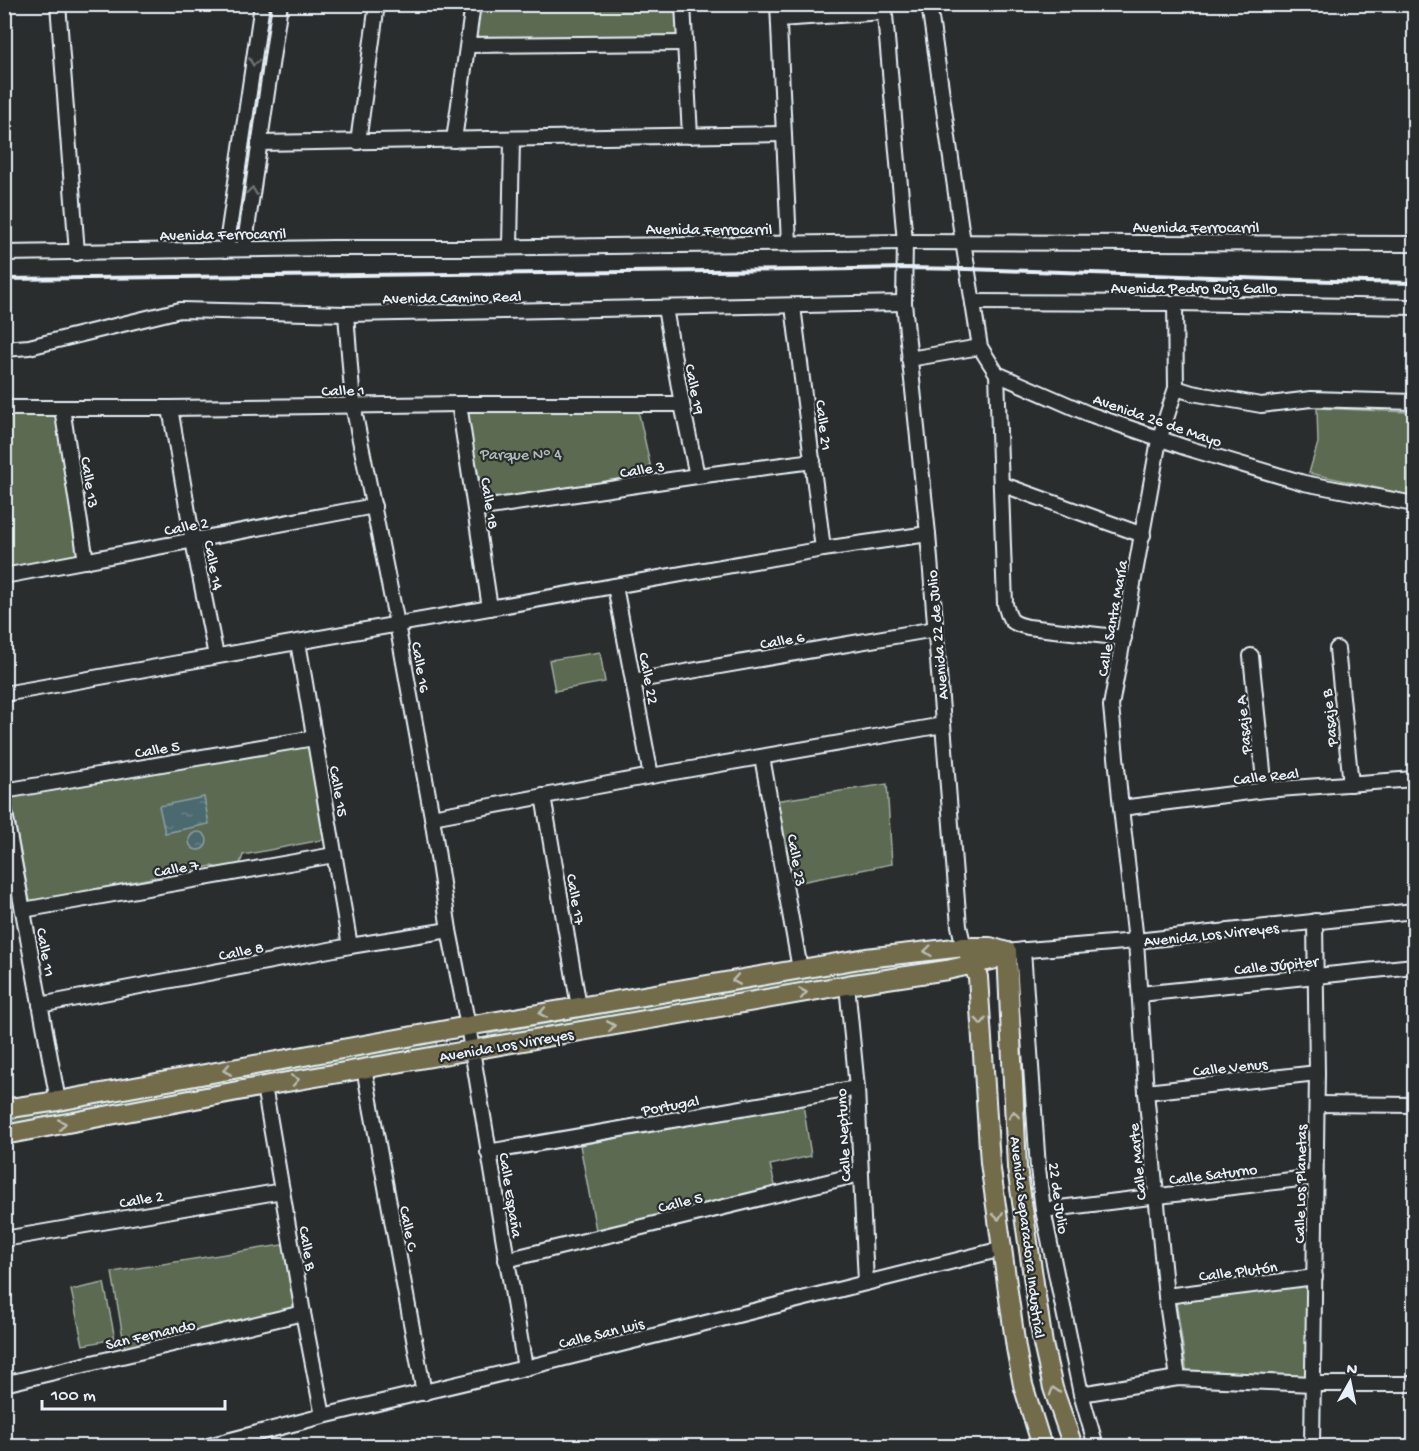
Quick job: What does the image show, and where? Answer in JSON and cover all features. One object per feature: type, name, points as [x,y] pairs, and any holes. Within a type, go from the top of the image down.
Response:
[{"type":"main road","name":"Avenida Los Virreyes","points":[[4,1109],[866,958],[964,947],[990,947],[1015,951]]},
{"type":"main road","name":"Avenida 22 de Julio","points":[[964,947],[973,964]]},
{"type":"main road","name":"Avenida Los Virreyes","points":[[4,1135],[364,1068],[947,970],[992,960],[1015,951]]},
{"type":"main road","name":"Avenida Separadora Industrial","points":[[1015,951],[1017,1168],[1043,1344],[1053,1388],[1073,1446]]},
{"type":"main road","name":"Avenida Separadora Industrial","points":[[973,964],[978,977],[990,1162],[1016,1348],[1023,1385],[1042,1446]]},
{"type":"street","points":[[58,4],[77,253]]},
{"type":"street","points":[[226,250],[262,4]]},
{"type":"street","points":[[244,249],[279,4]]},
{"type":"street","points":[[358,142],[377,4]]},
{"type":"street","points":[[454,140],[473,4]]},
{"type":"street","points":[[683,4],[690,136]]},
{"type":"street","points":[[929,4],[980,347],[997,374],[1005,604],[1009,619],[1018,625],[1028,627],[1124,638]]},
{"type":"street","points":[[789,244],[778,12],[884,8]]},
{"type":"street","name":"Avenida 22 de Julio","points":[[884,8],[905,242],[904,303],[928,534],[959,926],[964,947]]},
{"type":"street","points":[[468,45],[685,44]]},
{"type":"street","points":[[259,143],[784,134]]},
{"type":"street","points":[[510,247],[512,139]]},
{"type":"street","name":"Avenida Ferrocarril","points":[[4,253],[963,241],[1414,244]]},
{"type":"street","name":"Avenida Pedro Ruiz Gallo","points":[[973,302],[1414,307]]},
{"type":"street","name":"Avenida Camino Real","points":[[4,349],[29,347],[180,310],[346,314],[904,303]]},
{"type":"street","name":"Calle Santa María","points":[[1136,941],[1111,706],[1159,440],[1176,388],[1174,303]]},
{"type":"street","name":"Calle 21","points":[[793,306],[823,549]]},
{"type":"street","name":"Calle 19","points":[[665,308],[697,476]]},
{"type":"street","name":"Calle 16","points":[[346,314],[353,405],[397,624],[432,817],[449,930],[468,1026]]},
{"type":"street","points":[[909,359],[980,347]]},
{"type":"street","name":"Avenida 26 de Mayo","points":[[997,374],[1089,414],[1159,440],[1304,483],[1414,504]]},
{"type":"street","points":[[1176,388],[1261,405],[1311,399],[1414,402]]},
{"type":"street","name":"Calle 18","points":[[459,404],[490,608]]},
{"type":"street","name":"Calle 1","points":[[4,408],[682,404]]},
{"type":"street","name":"Calle 13","points":[[62,408],[86,561]]},
{"type":"street","name":"Calle 14","points":[[170,408],[216,656]]},
{"type":"street","name":"Calle 3","points":[[476,509],[813,460]]},
{"type":"street","points":[[1001,484],[1143,535]]},
{"type":"street","name":"Calle 2","points":[[4,576],[374,506]]},
{"type":"street","points":[[4,694],[823,549],[928,534]]},
{"type":"street","name":"Calle 22","points":[[615,586],[651,776]]},
{"type":"street","name":"Calle 6","points":[[633,681],[936,629]]},
{"type":"street","name":"Calle 15","points":[[298,642],[350,946]]},
{"type":"street","name":"Pasaje B","points":[[1337,649],[1351,784]]},
{"type":"street","name":"Pasaje A","points":[[1251,656],[1265,790]]},
{"type":"street","points":[[432,817],[943,725]]},
{"type":"street","name":"Calle 5","points":[[4,791],[314,738]]},
{"type":"street","name":"Calle 23","points":[[762,757],[800,969]]},
{"type":"street","name":"Calle Real","points":[[1121,808],[1265,790],[1414,779]]},
{"type":"street","name":"Calle 17","points":[[543,796],[579,1007]]},
{"type":"street","name":"Calle 11","points":[[4,808],[58,1101]]},
{"type":"street","name":"Calle 7","points":[[23,910],[334,855]]},
{"type":"street","name":"Avenida Los Virreyes","points":[[1015,951],[1136,941],[1414,911]]},
{"type":"street","name":"Calle Los Planetas","points":[[1312,1446],[1317,1104],[1315,921]]},
{"type":"street","name":"Calle 8","points":[[40,1005],[350,946],[449,930]]},
{"type":"street","name":"Calle Marte","points":[[1136,941],[1146,1092],[1166,1296],[1178,1378]]},
{"type":"street","name":"22 de Julio","points":[[1015,951],[1043,1210],[1081,1394],[1096,1446]]},
{"type":"street","name":"Calle Júpiter","points":[[1140,994],[1414,966]]},
{"type":"street","name":"Calle Neptuno","points":[[847,985],[857,1089],[866,1283]]},
{"type":"street","name":"Calle España","points":[[468,1026],[525,1368]]},
{"type":"street","name":"Calle C","points":[[364,1068],[424,1393]]},
{"type":"street","name":"Calle Venus","points":[[1146,1092],[1317,1073]]},
{"type":"street","name":"Calle B","points":[[264,1086],[323,1416]]},
{"type":"street","name":"Portugal","points":[[488,1152],[857,1089]]},
{"type":"street","points":[[1317,1104],[1414,1105]]},
{"type":"street","name":"Calle 5","points":[[506,1260],[860,1174]]},
{"type":"street","name":"Calle Saturno","points":[[1043,1210],[1316,1177]]},
{"type":"street","name":"Calle 2","points":[[4,1239],[282,1191]]},
{"type":"street","name":"Calle San Luis","points":[[208,1446],[1002,1249]]},
{"type":"street","name":"Calle Plutón","points":[[1166,1296],[1315,1277]]},
{"type":"street","name":"San Fernando","points":[[4,1384],[303,1313]]},
{"type":"street","points":[[1081,1394],[1178,1378],[1313,1384],[1414,1384]]},
{"type":"street","points":[[4,1441],[5,1446]]},
{"type":"green space","points":[[479,5],[678,5],[681,35],[674,38],[478,39],[474,36]]},
{"type":"green space","points":[[1317,408],[1410,412],[1409,495],[1309,473],[1318,443]]},
{"type":"green space","name":"Parque N° 4","points":[[638,410],[652,473],[484,502],[466,411]]},
{"type":"green space","points":[[59,413],[61,451],[79,559],[5,571],[5,414]]},
{"type":"green space","points":[[600,652],[605,682],[555,691],[549,660]]},
{"type":"green space","points":[[308,743],[327,839],[243,855],[239,867],[225,870],[212,866],[30,902],[10,796]]},
{"type":"green space","points":[[887,784],[892,864],[790,884],[775,801]]},
{"type":"green space","points":[[925,955],[927,966],[490,1044],[488,1034]]},
{"type":"green space","points":[[436,1042],[439,1053],[5,1130],[5,1117]]},
{"type":"green space","points":[[803,1104],[811,1156],[770,1165],[776,1189],[596,1230],[580,1145]]},
{"type":"green space","points":[[288,1244],[298,1305],[295,1311],[125,1349],[112,1272]]},
{"type":"green space","points":[[104,1283],[115,1339],[83,1345],[71,1290]]},
{"type":"green space","points":[[1308,1284],[1306,1378],[1187,1373],[1176,1301]]},
{"type":"water","points":[[204,797],[209,824],[165,833],[159,806]]},
{"type":"water","points":[[198,832],[204,835],[207,841],[204,847],[198,850],[192,847],[189,841],[192,835]]},
{"type":"railway","points":[[4,279],[905,268],[1414,283]]}]
